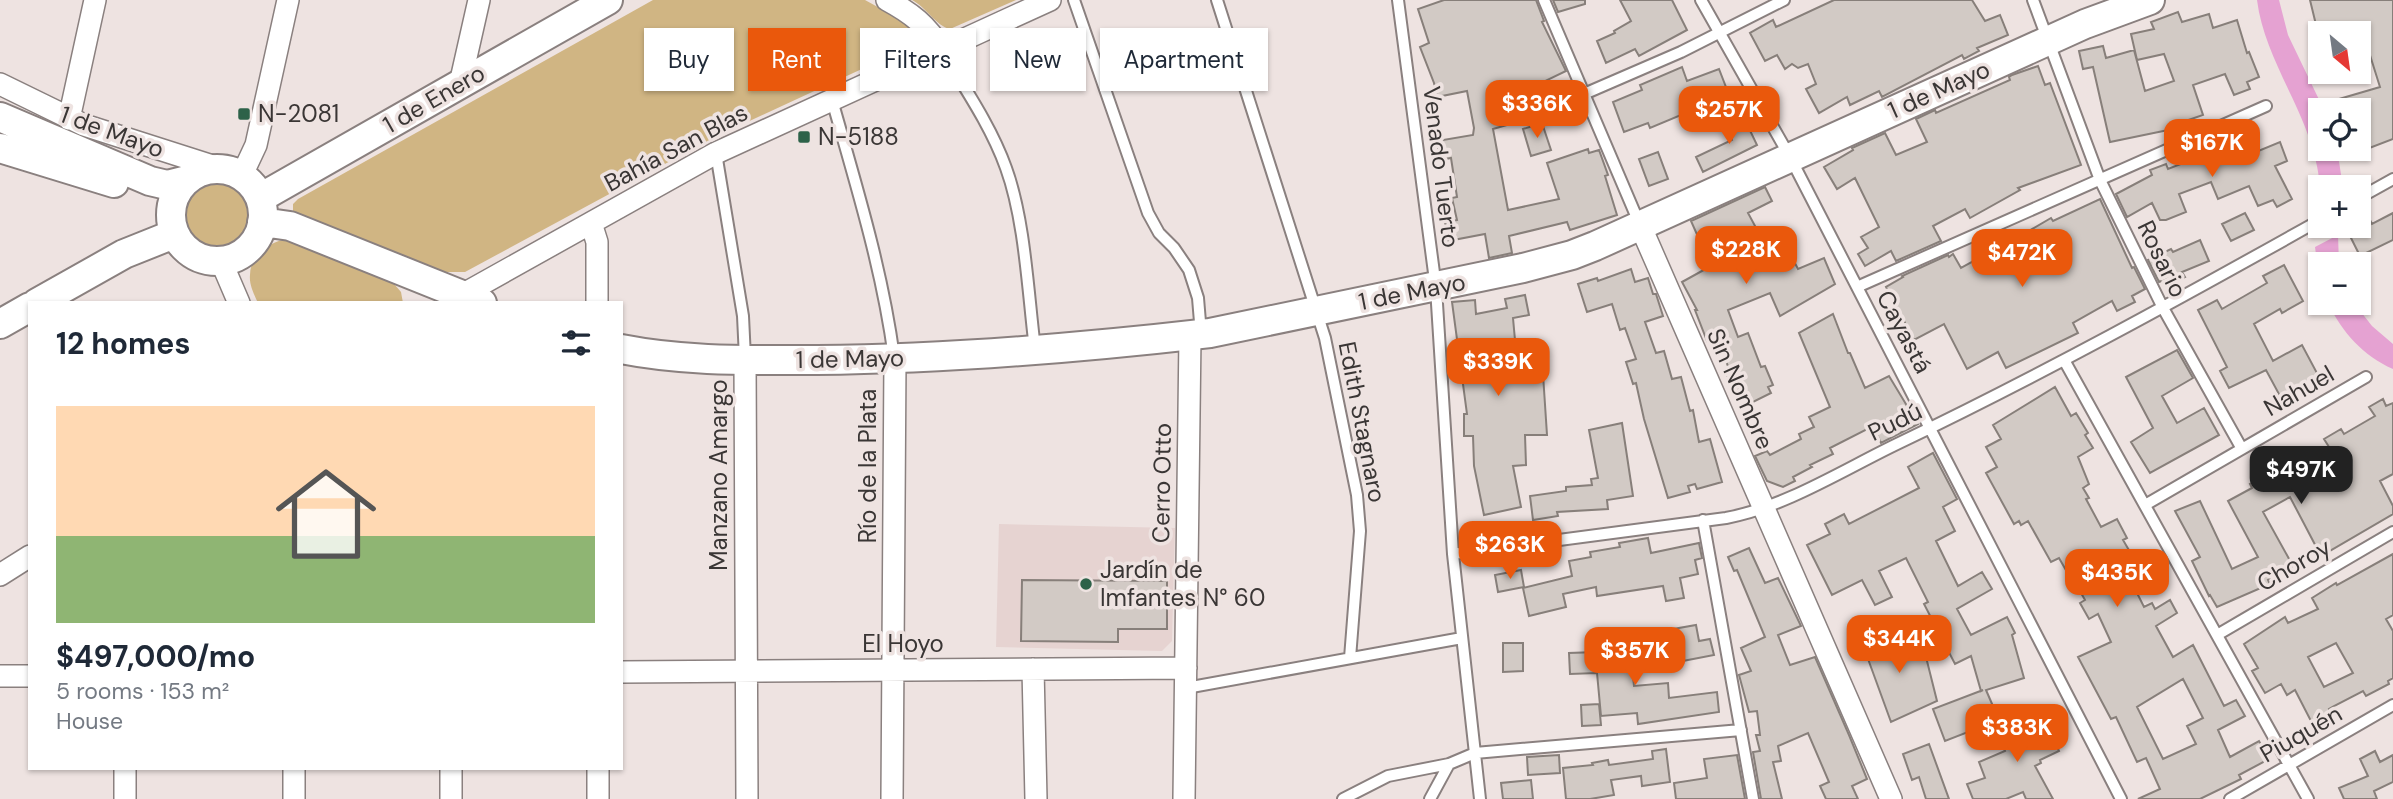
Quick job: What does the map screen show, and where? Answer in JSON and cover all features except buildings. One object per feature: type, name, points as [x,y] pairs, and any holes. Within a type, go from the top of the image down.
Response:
[{"type":"street","points":[[69,119],[95,0]]},
{"type":"street","points":[[235,174],[256,145],[288,0]]},
{"type":"street","points":[[460,84],[479,0]]},
{"type":"street","name":"1 de Enero","points":[[261,210],[460,84],[608,0]]},
{"type":"street","points":[[887,0],[916,17],[927,28]]},
{"type":"street","name":"Bahía San Blas","points":[[976,34],[1050,0]]},
{"type":"street","name":"1 de Mayo","points":[[623,349],[688,359],[745,360],[895,359],[1035,349],[1195,335],[1436,288],[1560,259],[2049,40],[2150,0]]},
{"type":"street","name":"1 de Mayo","points":[[0,84],[69,119],[235,174]]},
{"type":"street","name":"Bahía San Blas","points":[[464,300],[716,153],[860,87]]},
{"type":"street","name":"1 de Mayo","points":[[0,117],[150,181],[167,185],[187,180]]},
{"type":"street","name":"1 de Mayo","points":[[0,148],[129,188],[160,207],[172,227]]},
{"type":"street","points":[[214,169],[235,174],[252,186],[261,210],[254,243],[235,258],[206,261],[182,246],[172,227],[172,205],[177,191],[187,180],[199,173],[214,169]]},
{"type":"street","points":[[261,210],[281,223],[464,300]]},
{"type":"street","points":[[592,223],[597,242],[597,301]]},
{"type":"street","name":"Sin Nombre","points":[[1640,225],[1891,799]]},
{"type":"street","points":[[41,301],[172,227]]},
{"type":"street","points":[[221,261],[238,301]]},
{"type":"street","points":[[0,324],[28,308]]},
{"type":"street","name":"Cerro Otto","points":[[1184,799],[1195,335]]},
{"type":"street","name":"Río de la Plata","points":[[892,799],[895,359]]},
{"type":"street","name":"Manzano Amargo","points":[[745,360],[747,799]]},
{"type":"street","points":[[0,575],[28,557]]},
{"type":"street","points":[[1033,669],[1036,799]]},
{"type":"street","name":"El Hoyo","points":[[623,672],[1033,669],[1186,678]]},
{"type":"street","points":[[0,676],[28,676]]},
{"type":"street","points":[[125,770],[125,799]]},
{"type":"street","points":[[294,770],[294,799]]},
{"type":"street","points":[[451,770],[451,799]]},
{"type":"street","points":[[598,770],[598,799]]},
{"type":"lane","points":[[1074,0],[1148,214],[1159,233],[1174,248],[1189,271],[1198,298],[1195,335]]},
{"type":"lane","name":"Edith Stagnaro","points":[[1217,0],[1333,370],[1360,531],[1350,658]]},
{"type":"lane","name":"Venado Tuerto","points":[[1398,0],[1436,288],[1452,554],[1480,799]]},
{"type":"lane","name":"Sin Nombre","points":[[1544,0],[1640,225]]},
{"type":"lane","name":"Cayastá","points":[[1701,0],[1790,157],[2121,799]]},
{"type":"lane","points":[[1584,94],[1681,52],[1784,0]]},
{"type":"lane","name":"Rosario","points":[[2033,0],[2100,180],[2162,309],[2242,449]]},
{"type":"lane","points":[[966,91],[1006,167],[1017,209],[1035,349]]},
{"type":"lane","name":"Río de la Plata","points":[[832,100],[876,252],[895,359]]},
{"type":"lane","points":[[1857,287],[2266,106]]},
{"type":"lane","name":"Manzano Amargo","points":[[716,153],[743,316],[745,360]]},
{"type":"lane","points":[[2371,191],[2393,179]]},
{"type":"lane","name":"Pudú","points":[[1452,554],[1726,518],[1764,509],[2064,360],[2162,309],[2308,227]]},
{"type":"lane","points":[[2064,360],[2308,799]]},
{"type":"lane","name":"Nahuel","points":[[2144,505],[2366,377]]},
{"type":"lane","points":[[1703,520],[1753,799]]},
{"type":"lane","name":"Choroy","points":[[2217,635],[2393,532]]},
{"type":"lane","name":"El Hoyo","points":[[1186,678],[1350,658],[1462,638]]},
{"type":"lane","name":"Piuquén","points":[[2230,799],[2393,705]]},
{"type":"lane","points":[[1343,799],[1388,776],[1449,764],[1475,753],[1741,730]]},
{"type":"lane","points":[[1430,799],[1449,764]]},
{"type":"shaded area","points":[[653,0],[865,0],[911,28],[860,28],[860,70],[846,76],[846,28],[748,28],[748,91],[814,91],[713,138],[465,272],[445,272],[299,215],[293,211],[293,204]]},
{"type":"shaded area","points":[[912,0],[1016,0],[952,28],[940,24]]},
{"type":"shaded area","points":[[2257,0],[2279,0],[2288,35],[2308,77],[2308,84],[2312,84],[2318,98],[2308,98],[2308,136],[2271,51]]},
{"type":"shaded area","points":[[2316,161],[2339,161],[2341,175],[2319,175]]},
{"type":"shaded area","points":[[217,184],[229,186],[240,193],[247,204],[247,228],[240,239],[229,246],[217,248],[205,246],[194,239],[187,228],[185,216],[187,204],[194,193],[205,186]]},
{"type":"shaded area","points":[[2332,238],[2338,238],[2339,252],[2316,252],[2315,247]]},
{"type":"shaded area","points":[[288,239],[389,278],[401,292],[403,301],[257,301],[250,282],[253,261],[262,250]]},
{"type":"shaded area","points":[[2335,315],[2363,315],[2393,344],[2393,369],[2363,350]]},
{"type":"shaded area","name":"Jardín de Imfantes N° 60","points":[[999,524],[1175,528],[1172,641],[1162,651],[996,647]]},
{"type":"place","name":"N-2081","points":[[244,114]]},
{"type":"place","name":"N-5188","points":[[804,137]]},
{"type":"place","name":"Jardín de Imfantes N° 60","points":[[1086,584]]}]
